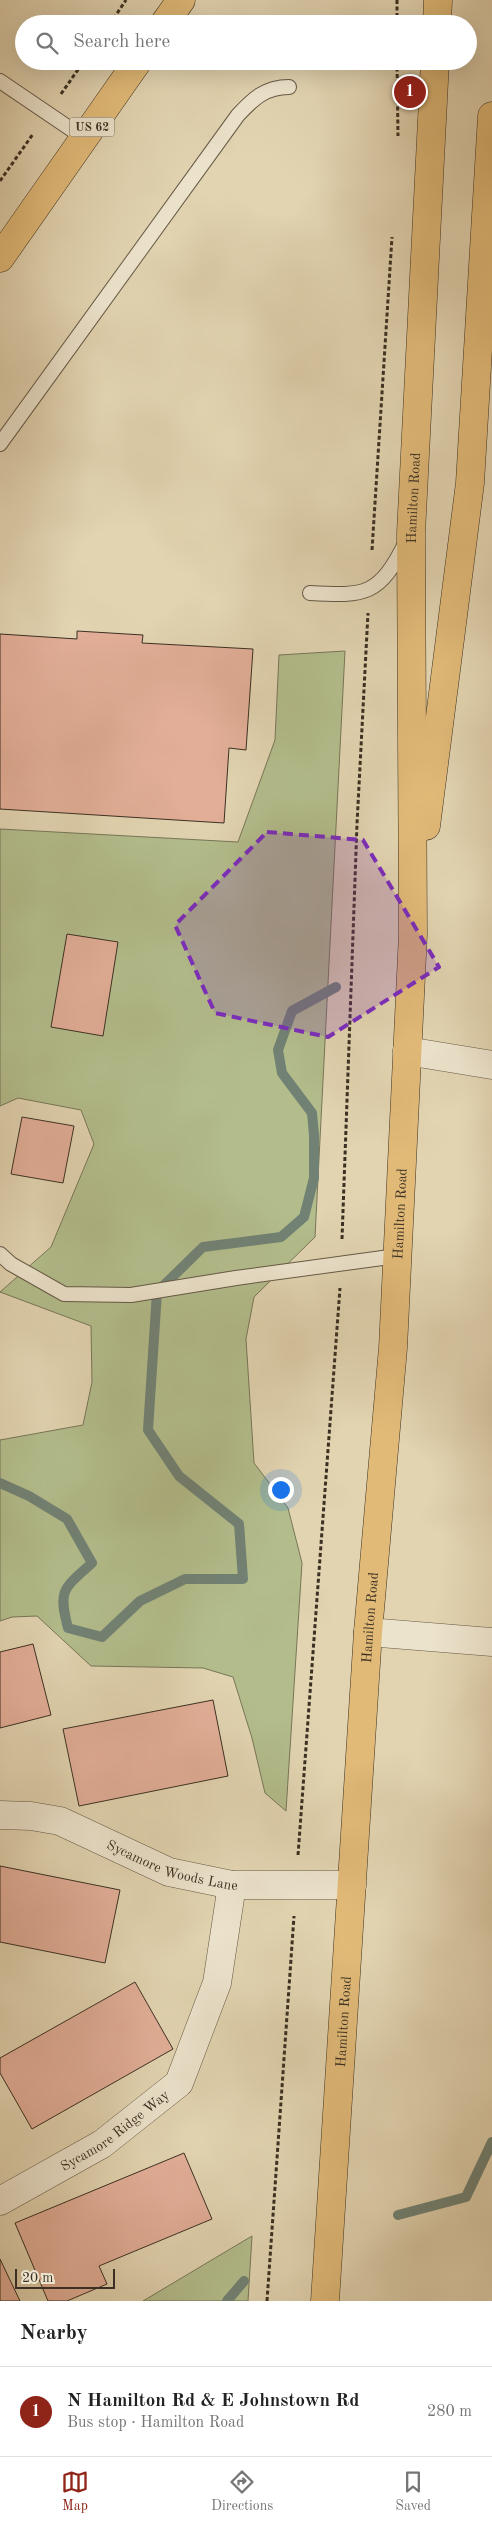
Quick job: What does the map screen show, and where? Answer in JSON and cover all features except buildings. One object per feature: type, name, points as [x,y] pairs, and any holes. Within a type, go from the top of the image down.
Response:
[{"type":"main road","points":[[170,15],[181,0]]},
{"type":"main road","points":[[437,15],[438,0]]},
{"type":"main road","name":"US 62","points":[[0,258],[132,70]]},
{"type":"main road","name":"Hamilton Road","points":[[325,2301],[368,1632],[393,1348],[413,934],[411,532],[435,70]]},
{"type":"main road","name":"Hamilton Road","points":[[413,934],[470,483],[485,348],[492,116]]},
{"type":"street","points":[[407,1051],[492,1065]]},
{"type":"street","points":[[368,1632],[492,1642]]},
{"type":"street","name":"Sycamore Woods Lane","points":[[0,1815],[31,1816],[60,1821],[169,1872],[232,1885],[352,1885]]},
{"type":"street","name":"Sycamore Ridge Way","points":[[0,2202],[102,2144],[179,2084],[217,1983],[232,1885]]},
{"type":"lane","points":[[0,80],[84,138]]},
{"type":"lane","points":[[0,444],[238,115],[256,96],[275,87],[289,87]]},
{"type":"lane","points":[[310,594],[351,596],[370,591],[384,578],[396,562],[411,532]]},
{"type":"lane","points":[[0,1254],[12,1264],[64,1294],[131,1295],[236,1278],[397,1256]]},
{"type":"path","points":[[116,15],[126,0]]},
{"type":"path","points":[[397,0],[397,15]]},
{"type":"path","points":[[397,70],[398,144]]},
{"type":"path","points":[[267,2301],[338,1325],[357,824],[393,232]]},
{"type":"highlighted area","points":[[267,832],[363,840],[439,967],[328,1037],[215,1013],[175,925]]},
{"type":"green space","points":[[345,651],[315,1237],[254,1297],[246,1339],[254,1463],[288,1508],[302,1563],[286,1811],[265,1793],[252,1738],[233,1677],[203,1668],[91,1666],[37,1616],[12,1617],[0,1621],[0,1440],[83,1425],[92,1382],[91,1326],[0,1292],[51,1247],[94,1144],[81,1110],[18,1098],[0,1106],[0,829],[238,842],[275,740],[279,655]]},
{"type":"green space","points":[[252,2236],[248,2301],[143,2301]]},
{"type":"waterway","points":[[0,1483],[29,1496],[67,1519],[92,1563],[65,1591],[63,1605],[68,1628],[102,1637],[140,1601],[185,1579],[243,1579],[239,1524],[179,1476],[148,1430],[157,1292],[203,1247],[281,1237],[304,1217],[314,1178],[312,1113],[282,1073],[278,1050],[292,1011],[336,987]]},
{"type":"waterway","points":[[398,2215],[466,2197],[492,2142]]},
{"type":"waterway","points":[[227,2301],[244,2281]]},
{"type":"place","name":"N Hamilton Rd & E Johnstown Rd","points":[[410,92]]}]
